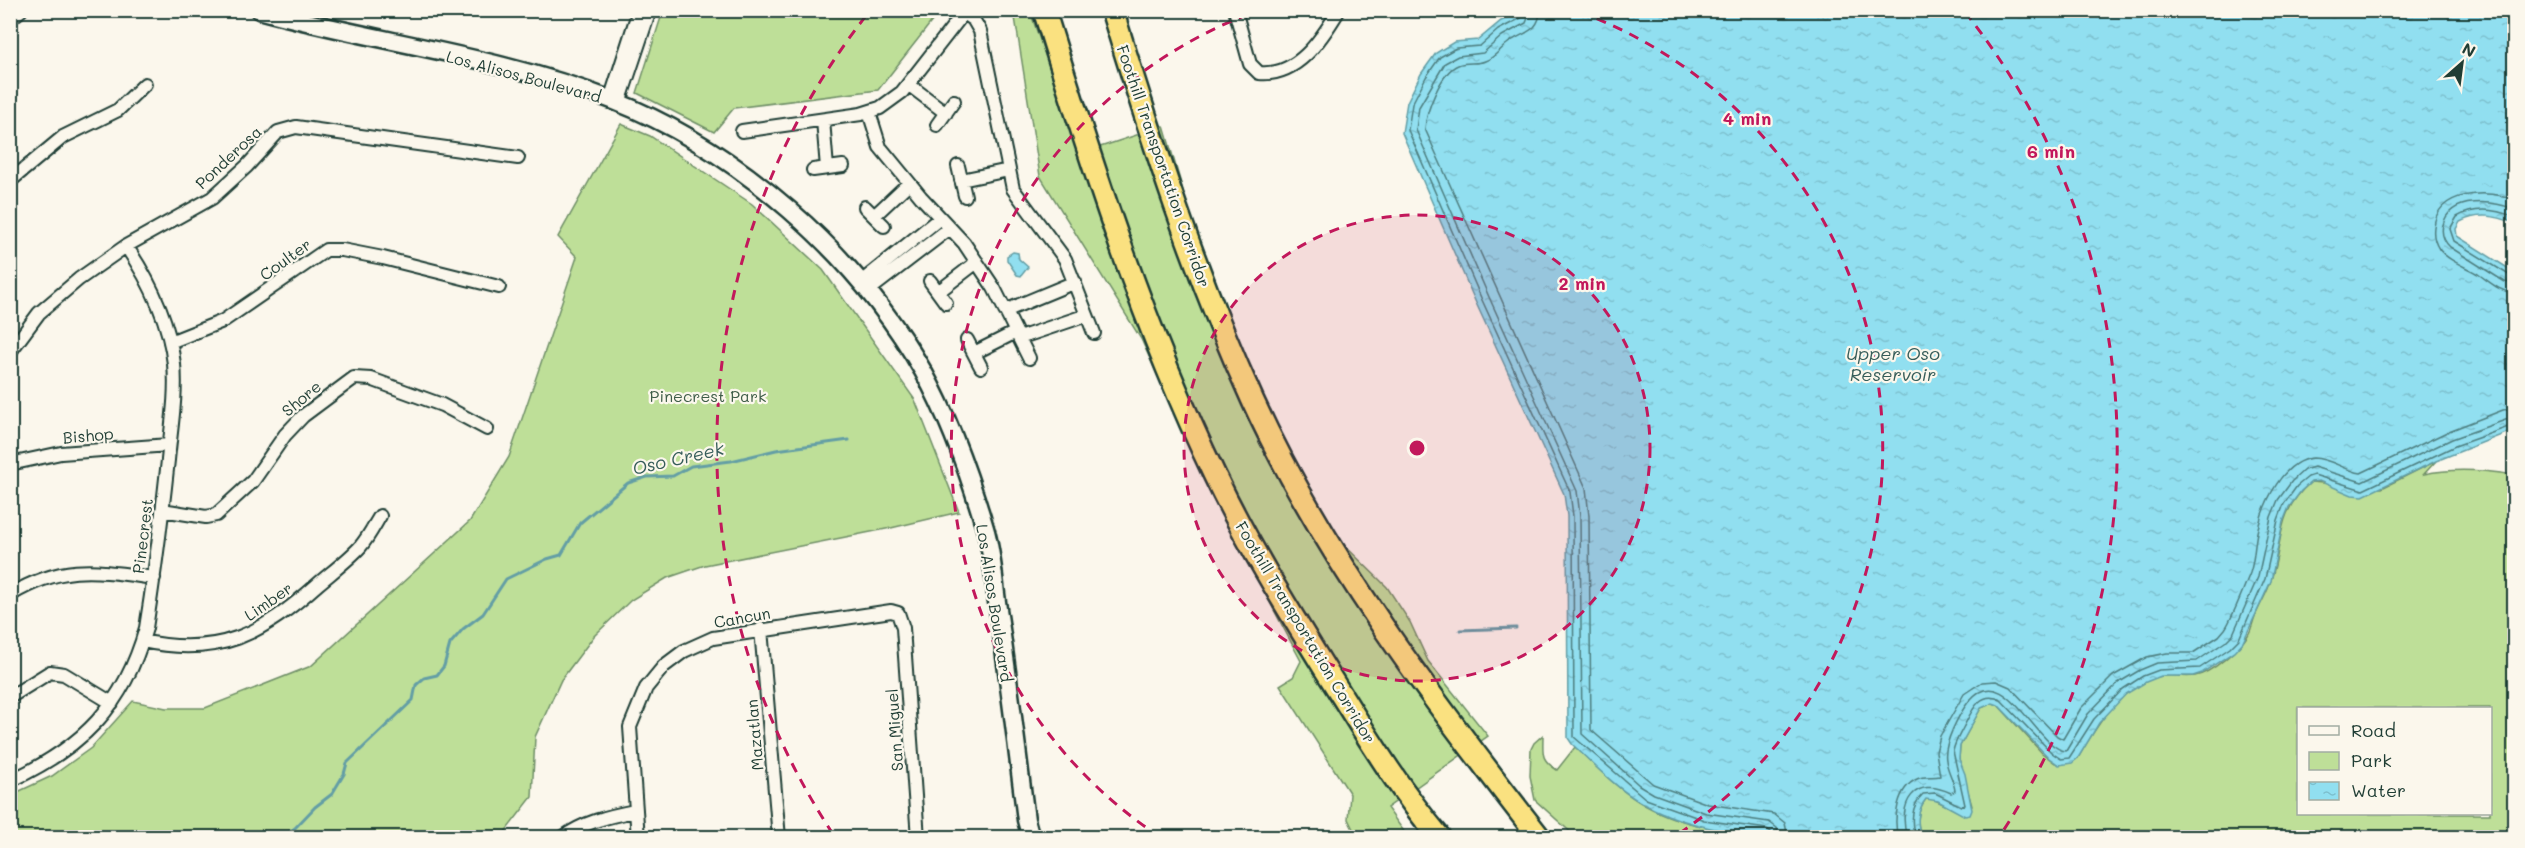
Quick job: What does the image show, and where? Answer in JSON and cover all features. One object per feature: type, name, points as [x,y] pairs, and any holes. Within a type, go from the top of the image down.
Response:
[{"type":"highway","name":"Foothill Transportation Corridor","points":[[1044,10],[1088,151],[1135,287],[1172,381],[1216,477],[1244,533],[1277,590],[1412,805],[1440,837]]},
{"type":"highway","name":"Foothill Transportation Corridor","points":[[1112,10],[1149,131],[1204,285],[1254,402],[1283,459],[1355,583],[1390,637],[1470,748],[1540,837]]},
{"type":"highway","points":[[1514,803],[1527,812],[1551,837]]},
{"type":"highway","points":[[1412,805],[1431,837]]},
{"type":"main road","name":"Los Alisos Boulevard","points":[[259,10],[298,15],[527,73],[614,101],[725,158],[812,230],[864,287],[924,372],[952,432],[986,531],[1026,820],[1031,837]]},
{"type":"street","points":[[10,20],[21,10]]},
{"type":"street","points":[[614,101],[639,10]]},
{"type":"street","points":[[614,101],[650,10]]},
{"type":"street","points":[[1235,10],[1250,64],[1259,73],[1271,74],[1292,65],[1310,52],[1321,40],[1339,10]]},
{"type":"street","points":[[742,131],[823,120],[880,108],[908,84],[965,12],[973,19],[980,31],[1013,189],[1065,259],[1094,333]]},
{"type":"street","points":[[10,181],[63,137],[118,110],[145,84]]},
{"type":"street","points":[[908,84],[946,113]]},
{"type":"street","points":[[937,125],[954,101]]},
{"type":"street","points":[[869,112],[880,147],[977,262],[994,288],[1029,358]]},
{"type":"street","points":[[823,120],[827,168]]},
{"type":"street","name":"Ponderosa","points":[[10,352],[39,313],[79,279],[126,246],[212,198],[247,166],[278,132],[296,127],[518,158]]},
{"type":"street","points":[[813,170],[843,166]]},
{"type":"street","points":[[958,166],[965,196]]},
{"type":"street","points":[[961,180],[1009,170]]},
{"type":"street","points":[[884,226],[870,211],[909,183]]},
{"type":"street","points":[[864,287],[940,218]]},
{"type":"street","points":[[864,287],[950,228]]},
{"type":"street","name":"Pinecrest","points":[[10,781],[63,753],[82,738],[112,702],[142,641],[154,578],[175,389],[170,342],[155,296],[126,246]]},
{"type":"street","name":"Coulter","points":[[170,342],[223,321],[326,250],[342,250],[383,258],[499,286]]},
{"type":"street","points":[[938,292],[977,262]]},
{"type":"street","points":[[930,281],[946,303]]},
{"type":"street","points":[[1005,311],[1075,282]]},
{"type":"street","points":[[974,353],[1018,335],[1087,315]]},
{"type":"street","points":[[967,340],[981,367]]},
{"type":"street","name":"Shore","points":[[162,510],[206,517],[216,515],[253,481],[285,435],[303,416],[354,378],[371,379],[442,405],[487,429]]},
{"type":"street","name":"Bishop","points":[[10,464],[61,453],[169,445]]},
{"type":"street","name":"Limber","points":[[142,641],[185,648],[219,644],[245,637],[291,609],[360,546],[380,516]]},
{"type":"street","points":[[10,595],[34,581],[61,572],[102,571],[154,578]]},
{"type":"street","name":"Cancun","points":[[638,837],[630,727],[646,688],[664,666],[696,644],[713,638],[891,611],[898,613],[902,620]]},
{"type":"street","name":"San Miguel","points":[[902,620],[918,837]]},
{"type":"street","name":"Mazatlan","points":[[761,629],[780,837]]},
{"type":"street","points":[[10,697],[50,672],[64,674],[112,702]]},
{"type":"street","points":[[561,837],[606,816],[635,811]]},
{"type":"green space","points":[[663,10],[940,11],[878,90],[734,108],[714,132],[637,93]]},
{"type":"green space","points":[[1014,11],[1030,11],[1079,154],[1164,126],[1191,218],[1210,327],[1284,441],[1340,541],[1387,587],[1410,622],[1428,661],[1488,736],[1387,808],[1408,837],[1357,837],[1348,819],[1350,794],[1280,685],[1293,677],[1301,661],[1205,480],[1141,339],[1040,176]]},
{"type":"green space","name":"Pinecrest Park","points":[[621,124],[650,136],[752,204],[823,270],[915,400],[959,512],[705,565],[667,578],[631,600],[594,636],[561,680],[535,737],[532,797],[501,837],[11,837],[11,795],[52,776],[91,748],[133,701],[166,708],[205,708],[311,666],[470,521],[509,457],[577,257],[558,237]]},
{"type":"green space","points":[[2436,461],[2424,474],[2469,470],[2514,475],[2506,490],[2514,492],[2514,837],[1922,837],[1918,818],[1926,799],[1933,799],[1957,811],[1972,806],[1959,759],[1960,746],[1981,708],[1993,703],[1998,705],[2042,753],[2055,763],[2078,758],[2109,711],[2129,691],[2154,678],[2202,674],[2232,653],[2249,633],[2270,584],[2282,528],[2291,505],[2311,482],[2382,488]]},
{"type":"green space","points":[[1543,735],[1545,759],[1557,770],[1575,747],[1613,783],[1638,801],[1677,819],[1719,829],[1804,837],[1576,837],[1535,800],[1530,776],[1531,749]]},
{"type":"water","name":"Upper Oso Reservoir","points":[[1524,11],[2514,11],[2514,223],[2501,218],[2481,216],[2460,222],[2456,229],[2457,236],[2514,272],[2514,430],[2436,461],[2363,496],[2352,495],[2319,481],[2311,482],[2289,507],[2283,522],[2271,581],[2243,642],[2234,652],[2202,673],[2193,676],[2161,676],[2126,694],[2099,723],[2078,758],[2072,763],[2059,765],[2049,758],[1998,705],[1993,703],[1981,708],[1960,746],[1959,759],[1965,774],[1972,810],[1970,815],[1965,816],[1938,801],[1926,799],[1918,818],[1922,837],[1816,839],[1743,834],[1673,817],[1642,803],[1624,791],[1597,768],[1568,738],[1567,516],[1564,494],[1476,303],[1402,133],[1407,102],[1421,74],[1436,53],[1454,42],[1478,40],[1501,21]]},
{"type":"water","points":[[1013,252],[1018,253],[1019,259],[1028,267],[1021,276],[1017,275],[1007,260],[1007,256]]},
{"type":"waterway","name":"Oso Creek","points":[[280,838],[295,828],[315,807],[332,794],[344,774],[347,763],[413,700],[416,685],[424,678],[437,675],[444,666],[450,644],[463,629],[483,614],[506,579],[547,559],[561,555],[580,523],[628,483],[647,477],[673,476],[691,466],[731,461],[776,450],[849,440]]},
{"type":"waterway","name":"Oso Creek","points":[[1460,630],[1516,628]]}]
